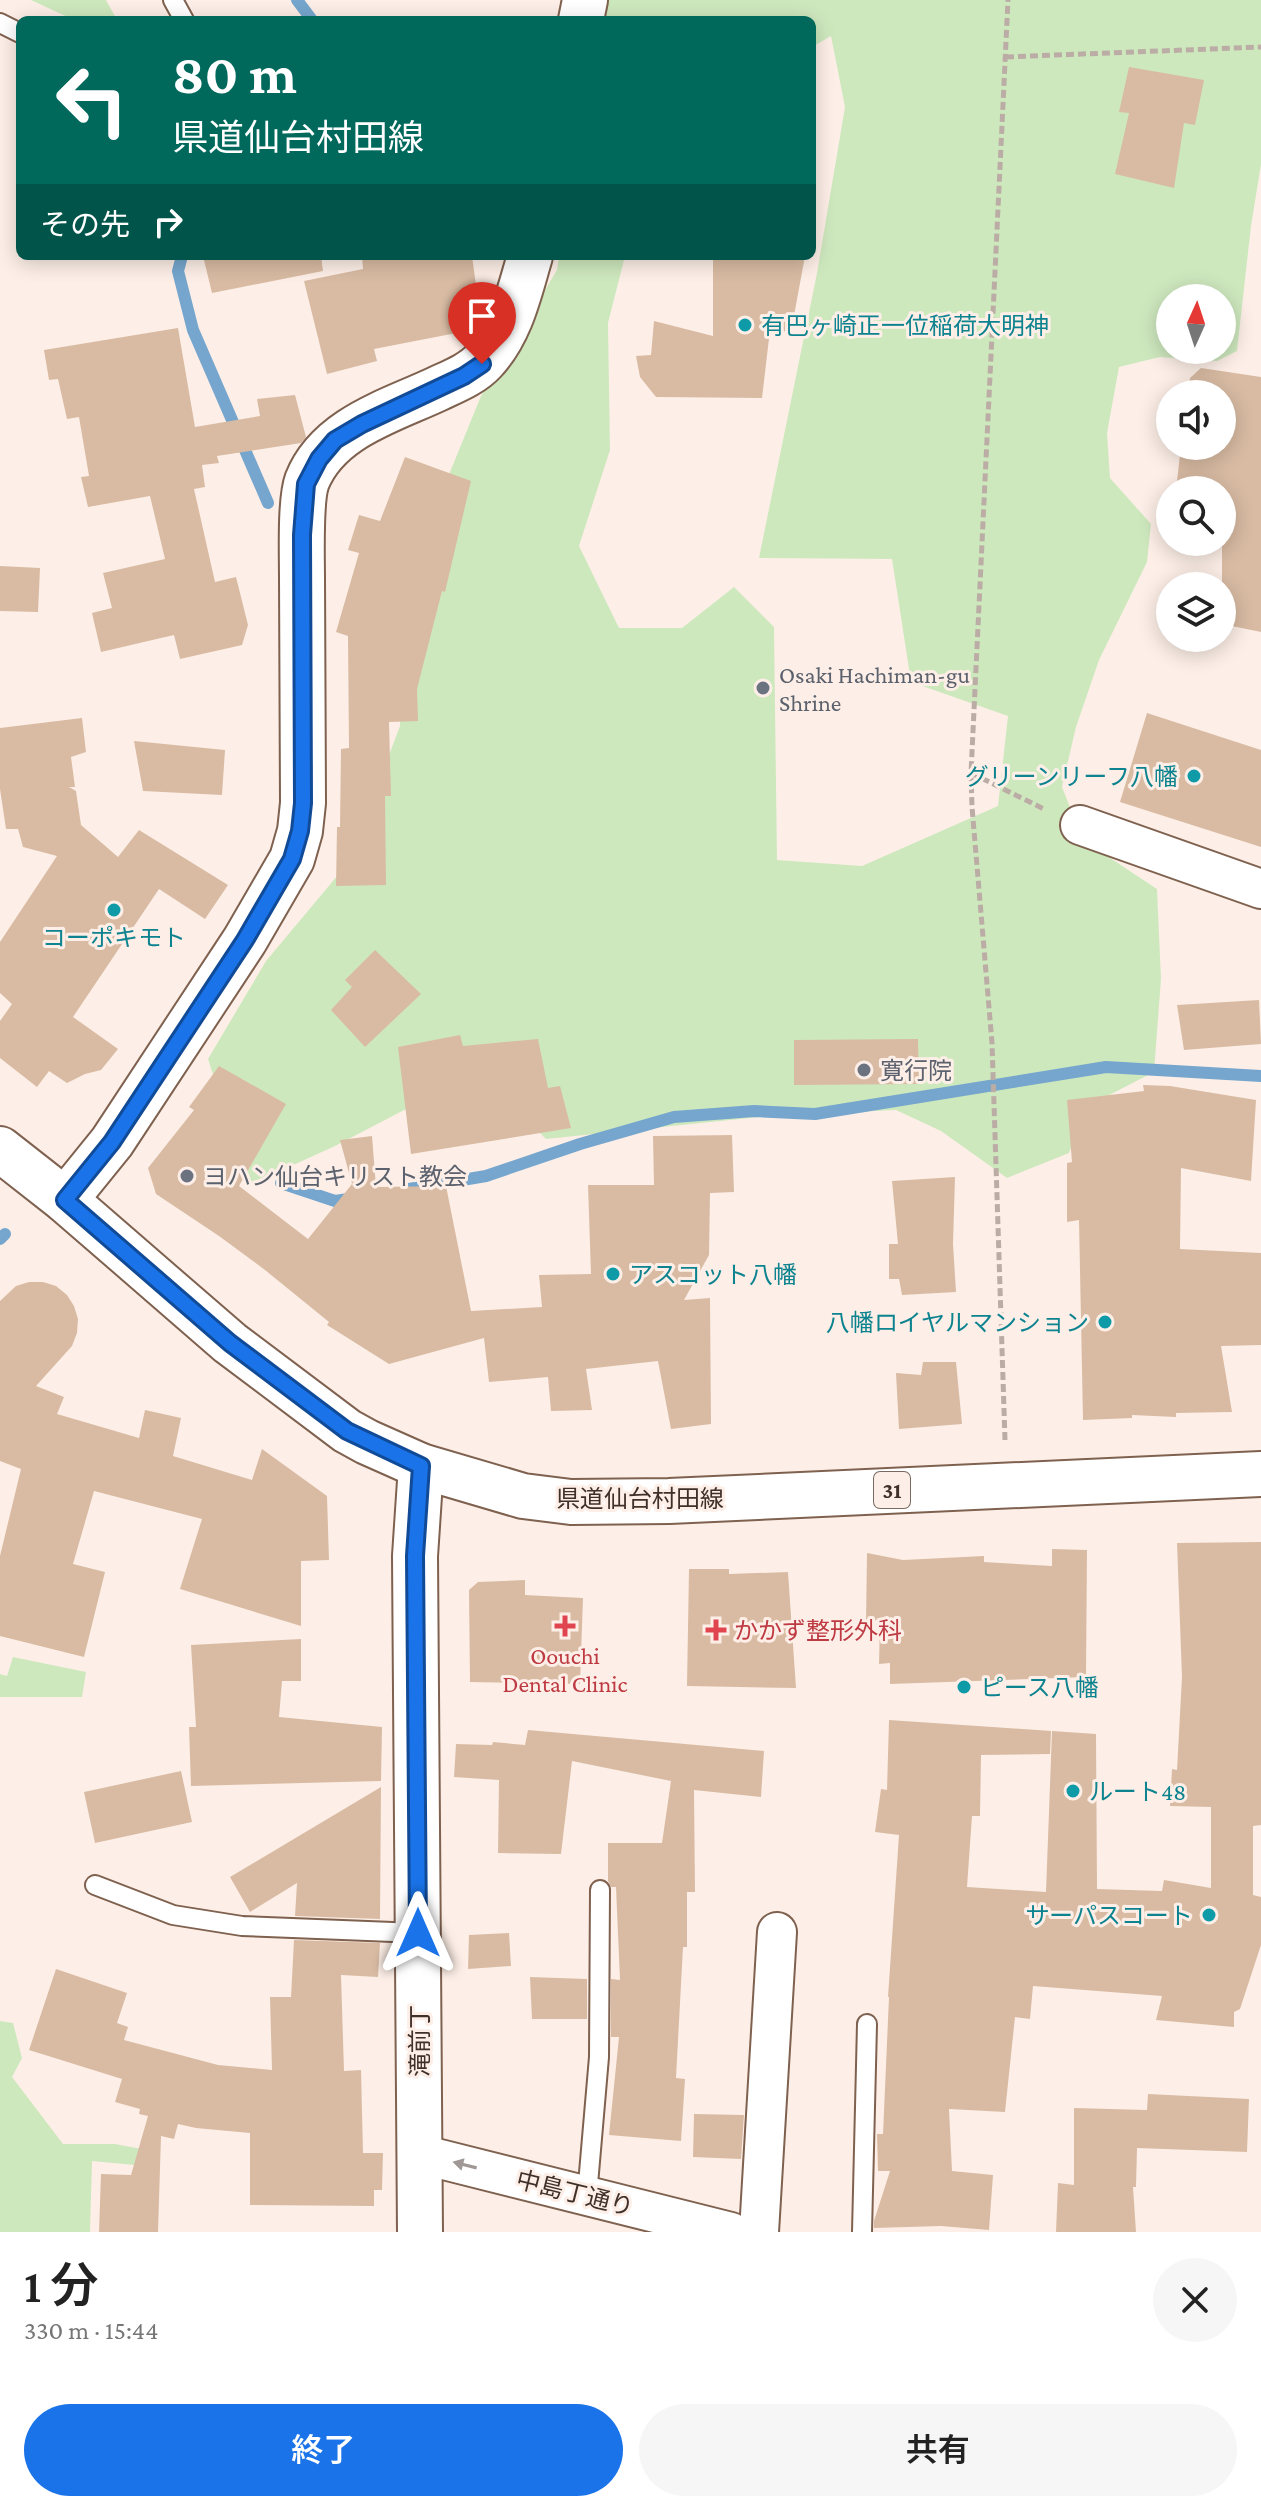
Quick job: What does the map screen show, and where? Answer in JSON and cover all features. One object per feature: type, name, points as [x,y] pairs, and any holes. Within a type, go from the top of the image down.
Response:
[{"type":"street","points":[[65,1200],[112,1142],[245,940],[292,859],[300,831],[303,803],[302,535],[306,484],[319,459],[335,440],[482,364],[497,346],[512,315],[529,260]]},
{"type":"street","points":[[1080,825],[1261,889]]},
{"type":"street","name":"31","points":[[0,1149],[65,1200]]},
{"type":"street","name":"県道仙台村田線","points":[[65,1200],[230,1343],[336,1422],[367,1442],[421,1466],[523,1496],[571,1502],[685,1500],[1261,1474]]},
{"type":"street","name":"滝前丁","points":[[420,2232],[415,1556],[421,1466]]},
{"type":"street","points":[[759,2232],[777,1932]]},
{"type":"street","name":"中島丁通り","points":[[420,2154],[731,2232]]},
{"type":"lane","points":[[95,1885],[173,1915],[242,1926],[418,1933]]},
{"type":"lane","points":[[587,2196],[599,2057],[600,1890]]},
{"type":"lane","points":[[862,2232],[867,2024]]},
{"type":"path","points":[[1005,1440],[993,1067],[971,773],[1008,0]]},
{"type":"path","points":[[1006,57],[1261,47]]},
{"type":"path","points":[[971,773],[1037,807]]},
{"type":"green space","points":[[31,0],[106,0],[115,16],[65,16]]},
{"type":"green space","name":"Osaki Hachiman-gu Shrine","points":[[606,0],[1261,0],[1261,164],[1237,351],[1236,284],[1156,284],[1156,358],[1119,367],[1107,433],[1110,478],[1151,524],[1147,562],[1099,660],[1076,727],[1062,787],[1083,840],[1157,889],[1161,979],[1154,1072],[1086,1107],[1069,1153],[1007,1178],[941,1131],[896,1110],[768,1116],[546,1139],[500,1093],[410,1107],[333,1147],[249,1185],[208,1059],[266,961],[348,863],[400,726],[399,597],[481,396],[557,270],[558,260],[624,260],[608,323],[610,450],[579,546],[619,628],[682,628],[734,587],[774,627],[777,860],[862,866],[998,806],[1008,716],[911,682],[892,559],[759,558],[817,273],[845,107],[831,36],[816,45],[816,16],[602,16]]},
{"type":"green space","points":[[13,1657],[86,1672],[82,1697],[0,1697],[0,1674],[7,1676]]},
{"type":"green space","points":[[0,2021],[13,2023],[22,2058],[12,2077],[63,2144],[115,2144],[158,2152],[146,2166],[92,2161],[90,2232],[0,2232]]},
{"type":"building","points":[[1129,67],[1204,80],[1195,125],[1184,123],[1174,188],[1115,174],[1129,113],[1119,112]]},
{"type":"building","points":[[204,260],[322,260],[323,271],[212,293]]},
{"type":"building","points":[[362,260],[473,260],[481,322],[477,329],[374,349],[377,361],[327,374],[304,281],[363,269]]},
{"type":"building","name":"有巴ヶ崎正一位稲荷大明神","points":[[713,260],[804,260],[791,332],[770,330],[762,398],[656,397],[640,377],[636,356],[651,355],[654,321],[713,336]]},
{"type":"building","points":[[178,328],[195,427],[260,416],[257,399],[295,395],[306,437],[301,443],[217,456],[219,463],[202,465],[205,487],[194,489],[215,582],[236,577],[248,625],[242,645],[180,659],[174,635],[101,652],[92,613],[112,608],[103,573],[165,559],[150,496],[88,507],[81,477],[89,476],[79,417],[67,419],[58,379],[49,380],[44,350]]},
{"type":"building","points":[[1201,368],[1261,377],[1261,632],[1236,627],[1236,572],[1222,572],[1222,556],[1236,556],[1236,476],[1178,476],[1179,460],[1236,460],[1236,380],[1190,378]]},
{"type":"building","points":[[405,457],[471,481],[445,592],[442,591],[417,689],[418,721],[389,722],[391,796],[385,796],[386,885],[336,886],[341,749],[349,748],[348,636],[336,632],[359,553],[348,550],[359,515],[380,521]]},
{"type":"building","points":[[0,566],[40,568],[38,612],[0,611]]},
{"type":"building","name":"グリーンリーフ八幡","points":[[1147,713],[1261,750],[1261,847],[1120,802]]},
{"type":"building","points":[[82,718],[86,752],[71,757],[75,787],[69,787],[76,791],[81,825],[118,857],[139,830],[228,885],[205,919],[159,889],[73,1017],[118,1049],[101,1070],[67,1083],[49,1071],[37,1087],[0,1058],[0,1021],[12,1004],[0,993],[0,942],[57,856],[23,847],[18,829],[6,829],[0,789],[0,728]]},
{"type":"building","points":[[134,741],[225,750],[222,795],[143,791]]},
{"type":"building","points":[[375,950],[421,994],[365,1047],[331,1010],[352,987],[345,980]]},
{"type":"building","points":[[1259,1000],[1261,1044],[1184,1050],[1177,1005]]},
{"type":"building","points":[[460,1035],[463,1046],[538,1039],[548,1088],[560,1086],[571,1128],[411,1154],[398,1047]]},
{"type":"building","points":[[918,1039],[919,1084],[794,1085],[794,1040]]},
{"type":"building","points":[[219,1066],[286,1104],[239,1186],[308,1239],[352,1184],[340,1140],[372,1136],[376,1187],[446,1186],[471,1311],[542,1307],[539,1275],[591,1274],[588,1185],[654,1185],[653,1136],[732,1135],[734,1192],[710,1193],[709,1255],[684,1300],[710,1298],[711,1424],[671,1429],[658,1361],[586,1369],[592,1410],[551,1411],[548,1377],[489,1382],[484,1338],[389,1364],[327,1325],[329,1322],[265,1270],[156,1194],[148,1168],[194,1110],[189,1107]]},
{"type":"building","points":[[1143,1085],[1170,1086],[1256,1100],[1251,1181],[1181,1168],[1180,1249],[1261,1253],[1261,1345],[1221,1346],[1232,1412],[1083,1420],[1079,1220],[1067,1222],[1067,1163],[1072,1162],[1067,1100],[1144,1091]]},
{"type":"building","points":[[955,1177],[953,1244],[956,1292],[902,1295],[899,1279],[889,1279],[889,1244],[898,1244],[892,1181]]},
{"type":"building","points":[[29,1282],[56,1286],[67,1295],[78,1319],[72,1346],[36,1386],[64,1397],[57,1414],[139,1438],[145,1410],[181,1418],[173,1456],[252,1480],[262,1449],[327,1496],[329,1560],[301,1561],[301,1626],[180,1589],[202,1519],[94,1491],[73,1564],[105,1572],[84,1657],[0,1636],[0,1556],[21,1469],[0,1461],[0,1301],[16,1286]]},
{"type":"building","points":[[923,1362],[956,1362],[962,1424],[899,1429],[896,1373],[921,1375]]},
{"type":"building","points":[[1261,1542],[1261,1825],[1253,1826],[1253,1895],[1261,1897],[1261,1945],[1240,2009],[1234,2012],[1234,2027],[1156,2020],[1162,1996],[1033,1986],[1030,2019],[1015,2017],[1005,2112],[949,2109],[952,2171],[993,2175],[989,2230],[941,2226],[874,2228],[890,2171],[878,2171],[877,2134],[883,2134],[899,1835],[875,1832],[881,1789],[887,1790],[889,1720],[1051,1731],[1050,1754],[981,1755],[980,1816],[972,1816],[967,1887],[1046,1892],[1052,1731],[1096,1734],[1097,1889],[1162,1891],[1164,1880],[1211,1888],[1211,1807],[1170,1806],[1172,1769],[1177,1770],[1182,1677],[1177,1543]]},
{"type":"building","points":[[1052,1549],[1087,1550],[1086,1677],[890,1684],[890,1663],[879,1664],[880,1620],[866,1621],[867,1553],[903,1560],[984,1556],[984,1562],[1052,1566]]},
{"type":"building","points":[[689,1569],[729,1569],[729,1574],[788,1572],[796,1688],[687,1686]]},
{"type":"building","points":[[525,1580],[525,1595],[583,1598],[580,1684],[470,1682],[469,1590],[478,1582]]},
{"type":"building","points":[[301,1639],[301,1681],[282,1681],[279,1717],[382,1727],[381,1781],[191,1786],[189,1727],[196,1727],[191,1645]]},
{"type":"building","points":[[528,1730],[764,1751],[761,1797],[694,1790],[695,1892],[687,1892],[687,1947],[683,1947],[676,2078],[685,2079],[681,2141],[609,2135],[619,2037],[611,2037],[611,1979],[620,1980],[616,1887],[611,1887],[608,1881],[608,1843],[662,1843],[671,1781],[572,1761],[561,1854],[498,1853],[499,1780],[454,1777],[456,1744],[492,1745],[493,1742],[525,1745]]},
{"type":"building","points":[[181,1771],[192,1822],[95,1843],[84,1792]]},
{"type":"building","points":[[381,1787],[380,1919],[295,1916],[297,1883],[250,1912],[230,1877]]},
{"type":"building","points":[[509,1933],[511,1966],[468,1969],[469,1935]]},
{"type":"building","points":[[294,1940],[380,1943],[378,1977],[341,1975],[344,2071],[361,2070],[363,2153],[383,2153],[382,2190],[374,2190],[374,2206],[250,2205],[250,2133],[178,2124],[174,2139],[161,2136],[158,2232],[99,2232],[101,2174],[131,2175],[148,2116],[139,2114],[140,2109],[115,2102],[122,2079],[29,2050],[56,1969],[127,1993],[117,2023],[128,2027],[124,2040],[218,2065],[272,2070],[270,1997],[291,1997]]},
{"type":"building","points":[[530,1977],[587,1979],[587,2019],[532,2019]]},
{"type":"building","points":[[1148,2094],[1249,2099],[1247,2152],[1137,2148],[1136,2187],[1133,2187],[1136,2232],[1056,2232],[1058,2183],[1074,2185],[1074,2108],[1147,2110]]},
{"type":"building","points":[[694,2114],[744,2115],[741,2159],[693,2157]]},
{"type":"waterway","points":[[297,0],[309,16]]},
{"type":"waterway","points":[[181,260],[178,271],[193,330],[268,503]]},
{"type":"waterway","points":[[409,1189],[486,1176],[674,1117],[754,1111],[815,1114],[1106,1067],[1261,1076]]},
{"type":"waterway","points":[[281,1183],[335,1201],[355,1198]]},
{"type":"waterway","points":[[0,1239],[5,1234]]},
{"type":"place","name":"有巴ヶ崎正一位稲荷大明神","points":[[745,325]]},
{"type":"place","name":"Osaki Hachiman-gu Shrine","points":[[763,688]]},
{"type":"place","name":"グリーンリーフ八幡","points":[[1194,776]]},
{"type":"place","name":"コーポキモト","points":[[114,910]]},
{"type":"place","name":"寛行院","points":[[864,1070]]},
{"type":"place","name":"ヨハン仙台キリスト教会","points":[[187,1176]]},
{"type":"place","name":"アスコット八幡","points":[[613,1274]]},
{"type":"place","name":"八幡ロイヤルマンション","points":[[1105,1322]]},
{"type":"place","name":"Oouchi Dental Clinic","points":[[565,1626]]},
{"type":"place","name":"かかず整形外科","points":[[716,1630]]},
{"type":"place","name":"ピース八幡","points":[[964,1687]]},
{"type":"place","name":"ルート48","points":[[1073,1791]]},
{"type":"place","name":"サーパスコート","points":[[1209,1915]]},
{"type":"route","points":[[418,1933],[415,1556],[421,1466],[347,1431],[230,1343],[65,1200],[112,1142],[245,940],[292,859],[300,831],[303,803],[302,535],[306,484],[319,459],[335,440],[482,364]]}]
